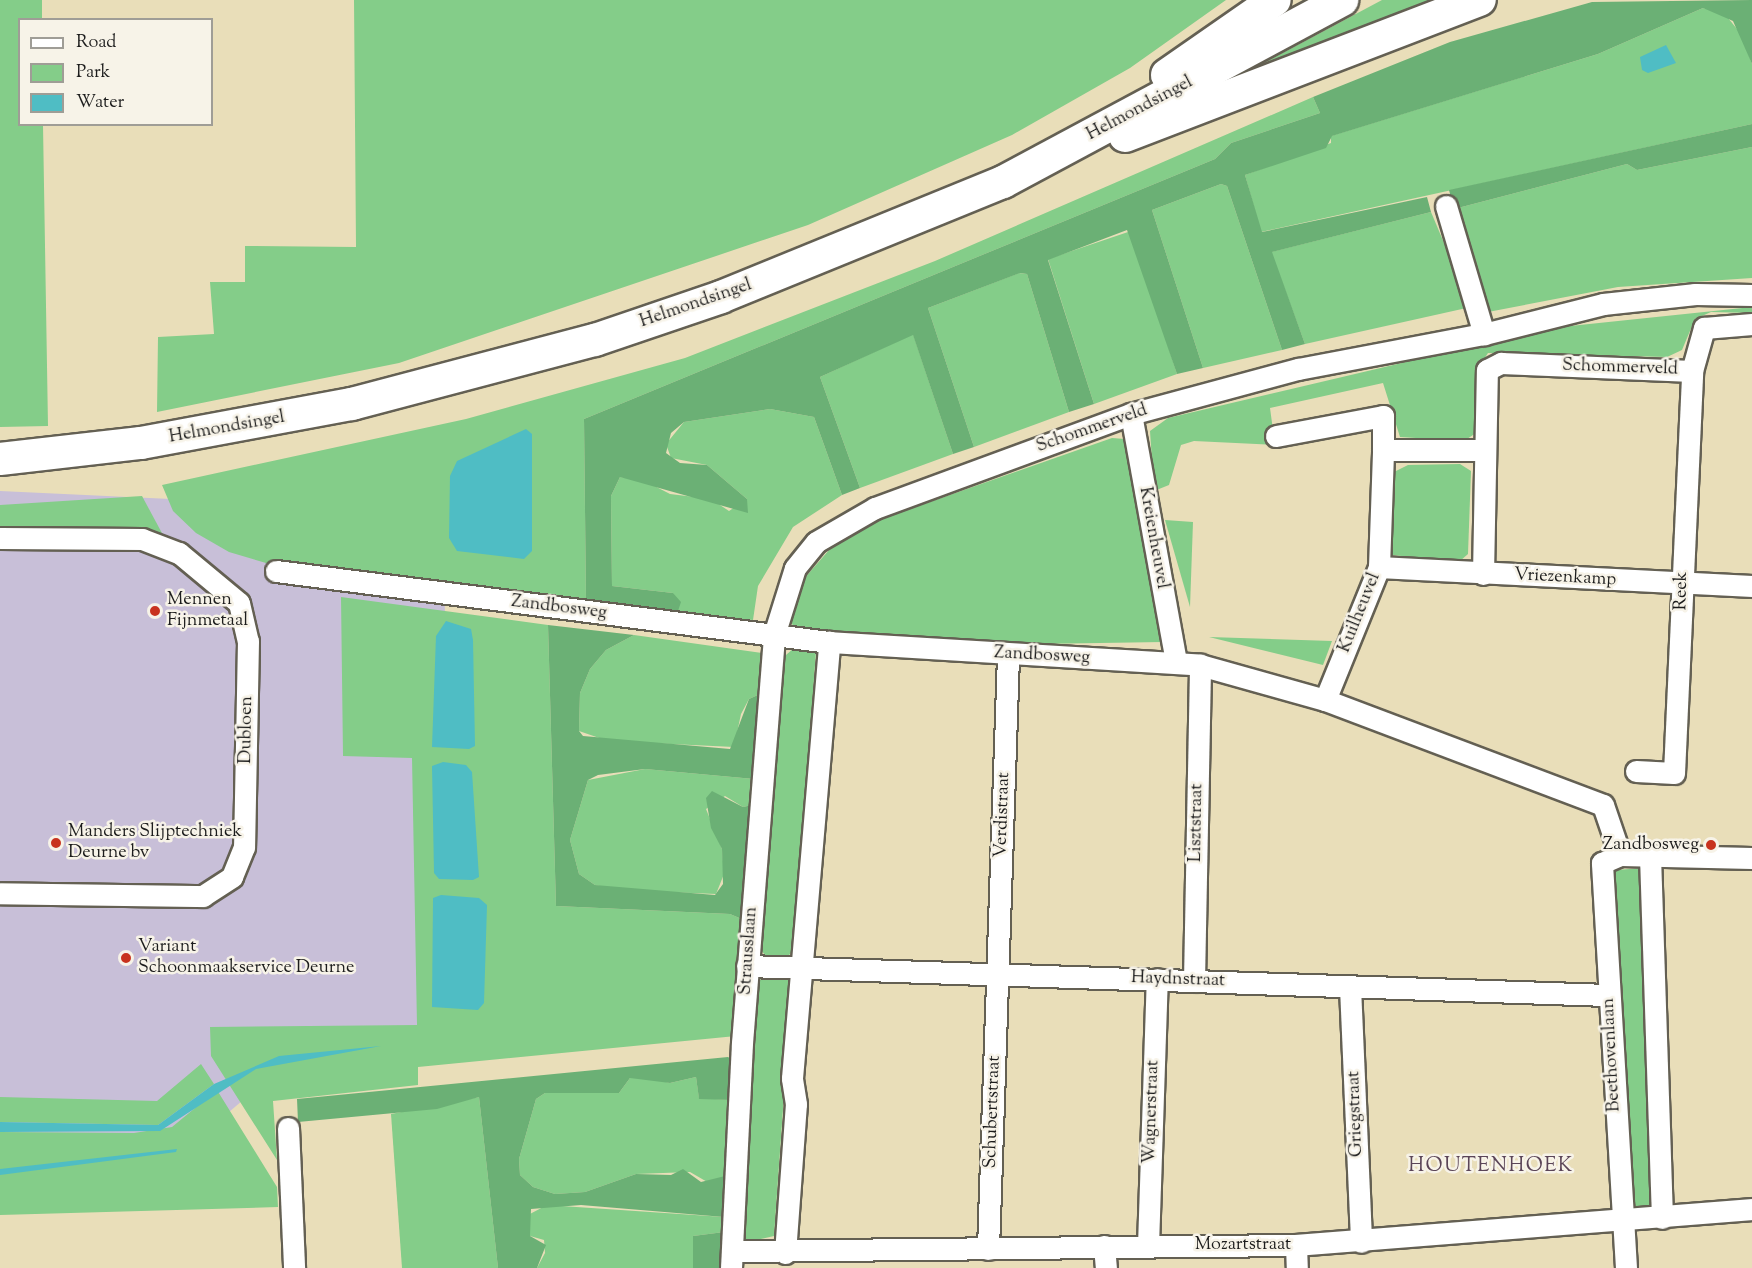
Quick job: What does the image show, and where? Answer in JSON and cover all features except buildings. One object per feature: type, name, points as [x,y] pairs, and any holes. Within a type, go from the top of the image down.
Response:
[{"type":"main road","points":[[1134,112],[1168,74],[1275,0]]},
{"type":"main road","name":"Helmondsingel","points":[[0,459],[207,432],[479,373],[721,297],[1003,182],[1342,0]]},
{"type":"main road","points":[[1003,182],[1480,0]]},
{"type":"street","points":[[1446,206],[1484,334]]},
{"type":"street","name":"Schommerveld","points":[[774,635],[782,598],[804,554],[847,520],[1131,414],[1298,369],[1484,334],[1603,304],[1695,294],[1752,295]]},
{"type":"street","name":"Schommerveld","points":[[1484,450],[1484,401],[1487,370],[1496,364],[1692,371],[1704,328],[1725,322],[1752,324]]},
{"type":"street","name":"Reek","points":[[1636,771],[1674,773],[1692,371]]},
{"type":"street","name":"Kreienheuvel","points":[[1131,414],[1176,662]]},
{"type":"street","points":[[1276,436],[1383,416],[1383,450],[1484,450],[1483,574]]},
{"type":"street","name":"Kuilheuvel","points":[[1325,700],[1379,567],[1383,450]]},
{"type":"street","name":"Dubloen","points":[[0,538],[142,539],[179,553],[234,597],[248,641],[244,847],[232,877],[203,896],[0,893]]},
{"type":"street","name":"Vriezenkamp","points":[[1379,567],[1752,586]]},
{"type":"street","name":"Zandbosweg","points":[[276,571],[829,642],[1008,655],[1200,665],[1325,700],[1603,805],[1620,855]]},
{"type":"street","name":"Strausslaan","points":[[731,1260],[747,966],[774,635]]},
{"type":"street","points":[[785,1253],[801,969],[829,642]]},
{"type":"street","name":"Verdistraat","points":[[998,975],[1008,655]]},
{"type":"street","name":"Lisztstraat","points":[[1194,981],[1200,665]]},
{"type":"street","points":[[1620,855],[1752,858]]},
{"type":"street","name":"Beethovenlaan","points":[[1620,855],[1602,863],[1626,1268]]},
{"type":"street","points":[[1650,856],[1662,1218]]},
{"type":"street","name":"Haydnstraat","points":[[747,966],[1609,995]]},
{"type":"street","name":"Schubertstraat","points":[[988,1249],[998,975]]},
{"type":"street","name":"Wagnerstraat","points":[[1148,1245],[1157,979]]},
{"type":"street","name":"Griegstraat","points":[[1350,987],[1361,1242]]},
{"type":"street","points":[[288,1128],[294,1268]]},
{"type":"street","name":"Mozartstraat","points":[[731,1260],[785,1253],[1361,1242],[1622,1224],[1752,1209]]},
{"type":"street","points":[[1296,1245],[1296,1268]]},
{"type":"street","points":[[1104,1246],[1106,1268]]},
{"type":"shaded area","points":[[435,442],[470,1034],[289,1061],[168,1164],[0,1196],[0,491],[258,503]]},
{"type":"green space","points":[[0,0],[42,0],[42,18],[18,18],[18,126],[43,126],[48,426],[0,427]]},
{"type":"green space","points":[[354,0],[1226,0],[1130,68],[1012,135],[808,225],[399,363],[157,412],[158,337],[214,334],[210,282],[245,282],[245,246],[356,247]]},
{"type":"green space","points":[[1382,0],[1458,0],[1174,111]]},
{"type":"green space","points":[[1752,0],[1752,64],[1733,21],[1703,8],[1598,54],[1332,136],[1326,148],[1245,175],[1262,232],[1427,197],[1431,212],[1272,252],[1305,344],[1282,350],[1227,186],[1221,184],[1152,210],[1203,368],[1177,374],[1127,230],[1048,260],[1094,404],[1069,412],[1027,274],[1020,273],[928,308],[974,447],[953,454],[913,335],[820,377],[860,488],[842,495],[814,417],[770,409],[684,422],[671,433],[666,453],[680,463],[707,465],[747,499],[748,513],[620,477],[611,496],[612,586],[673,593],[681,602],[677,614],[586,602],[584,419],[1215,159],[1231,143],[1320,113],[1313,97],[1450,42],[1592,2]]},
{"type":"green space","points":[[1703,8],[1724,13],[1741,34],[1752,64],[1752,124],[1261,232],[1245,175],[1331,143],[1331,136],[1598,54]]},
{"type":"green space","points":[[1313,97],[1320,113],[1231,143],[1215,159],[584,419],[586,602],[266,563],[229,552],[196,533],[173,511],[162,485],[466,419],[685,358],[935,261]]},
{"type":"green space","points":[[1752,124],[1752,147],[1637,170],[1627,164],[1454,209],[1449,190]]},
{"type":"green space","points":[[1752,147],[1752,278],[1618,287],[1488,312],[1454,209],[1627,164],[1637,170]]},
{"type":"green space","points":[[1221,184],[1227,186],[1282,350],[1203,368],[1152,210]]},
{"type":"green space","points":[[1431,212],[1471,307],[1305,344],[1271,252]]},
{"type":"green space","points":[[1131,231],[1177,374],[1094,404],[1048,259]]},
{"type":"green space","points":[[1019,273],[1027,274],[1069,412],[974,447],[928,308]]},
{"type":"green space","points":[[1752,307],[1752,313],[1711,312],[1695,319],[1682,350],[1667,357],[1488,353],[1478,368],[1476,433],[1464,441],[1400,437],[1383,383],[1270,408],[1275,445],[1194,441],[1181,445],[1169,485],[1154,491],[1150,431],[1168,418],[1551,328]]},
{"type":"green space","points":[[913,334],[953,454],[860,488],[820,377]]},
{"type":"green space","points":[[770,409],[814,417],[842,495],[793,527],[758,586],[753,620],[677,614],[673,593],[612,586],[611,496],[620,477],[641,479],[670,494],[711,499],[729,511],[747,499],[707,465],[671,458],[666,444],[684,422]]},
{"type":"green space","points":[[1112,438],[1125,439],[1163,642],[1036,644],[795,630],[786,611],[795,589],[836,542],[873,522]]},
{"type":"green space","points":[[1460,464],[1471,471],[1468,554],[1460,561],[1390,555],[1394,472],[1408,465]]},
{"type":"green space","points":[[142,496],[163,535],[0,529],[0,505]]},
{"type":"green space","points":[[1165,520],[1193,522],[1190,607]]},
{"type":"green space","points":[[341,597],[548,625],[556,906],[730,914],[744,920],[736,1036],[418,1067],[418,1085],[273,1101],[277,1160],[211,1056],[210,1027],[417,1025],[412,758],[343,756]]},
{"type":"green space","points":[[548,625],[634,635],[606,650],[590,669],[580,693],[579,731],[583,736],[730,749],[749,699],[760,694],[754,779],[645,769],[598,775],[588,780],[570,840],[579,874],[595,885],[715,895],[723,884],[722,849],[711,828],[706,798],[712,791],[743,807],[752,805],[744,920],[730,914],[556,906]]},
{"type":"green space","points":[[634,635],[762,653],[760,694],[749,699],[741,714],[734,747],[608,741],[579,731],[580,693],[590,669],[606,650]]},
{"type":"green space","points":[[1209,637],[1332,641],[1323,665]]},
{"type":"green space","points":[[794,648],[816,652],[794,950],[786,958],[768,958],[758,947],[778,662]]},
{"type":"green space","points":[[645,769],[754,779],[752,805],[743,807],[725,796],[706,809],[722,849],[724,874],[716,894],[619,890],[595,885],[579,874],[570,840],[588,780]]},
{"type":"green space","points":[[1644,868],[1658,1215],[1629,1216],[1615,870]]},
{"type":"green space","points":[[768,972],[784,974],[792,982],[774,1236],[748,1242],[738,1232],[755,985]]},
{"type":"green space","points":[[728,1057],[734,1061],[731,1100],[699,1099],[696,1077],[670,1083],[630,1078],[619,1093],[545,1093],[536,1099],[519,1159],[520,1175],[533,1187],[555,1194],[585,1192],[636,1174],[671,1175],[683,1169],[701,1182],[725,1176],[724,1217],[581,1205],[531,1209],[530,1236],[546,1245],[537,1268],[498,1268],[479,1097],[437,1109],[298,1122],[297,1099]]},
{"type":"green space","points":[[201,1064],[214,1084],[158,1125],[0,1122],[0,1097],[157,1101]]},
{"type":"green space","points":[[646,1077],[670,1083],[696,1077],[699,1098],[731,1100],[725,1176],[709,1183],[690,1172],[636,1174],[585,1192],[555,1194],[533,1187],[520,1175],[519,1159],[536,1099],[545,1093],[619,1093],[630,1078]]},
{"type":"green space","points":[[217,1090],[277,1187],[278,1207],[0,1215],[0,1132],[134,1133],[172,1127]]},
{"type":"green space","points":[[479,1097],[498,1268],[402,1268],[391,1114]]},
{"type":"green space","points":[[547,1205],[724,1217],[724,1232],[693,1236],[693,1268],[537,1268],[545,1253],[544,1240],[530,1236],[528,1215]]},
{"type":"green space","points":[[724,1232],[723,1268],[693,1268],[693,1236]]},
{"type":"water","points":[[1666,45],[1676,63],[1648,73],[1642,70],[1640,57]]},
{"type":"water","points":[[526,429],[532,434],[532,551],[524,559],[457,551],[449,538],[450,476],[457,461]]},
{"type":"water","points":[[446,621],[471,629],[473,640],[475,746],[469,749],[432,747],[436,636]]},
{"type":"water","points":[[443,762],[466,765],[472,772],[479,877],[473,880],[439,879],[434,873],[432,766]]},
{"type":"water","points":[[441,895],[479,898],[487,905],[484,1003],[478,1010],[432,1007],[433,898]]},
{"type":"water","points":[[381,1046],[256,1069],[160,1131],[0,1132],[0,1122],[158,1125],[214,1084],[279,1056]]},
{"type":"water","points":[[177,1149],[176,1152],[0,1175],[0,1169]]},
{"type":"place","name":"Mennen Fijnmetaal","points":[[155,611]]},
{"type":"place","name":"Manders Slijptechniek Deurne bv","points":[[56,843]]},
{"type":"place","name":"Zandbosweg","points":[[1711,845]]},
{"type":"place","name":"Variant Schoonmaakservice Deurne","points":[[126,958]]},
{"type":"district","name":"HOUTENHOEK","points":[[1491,1166]]}]
